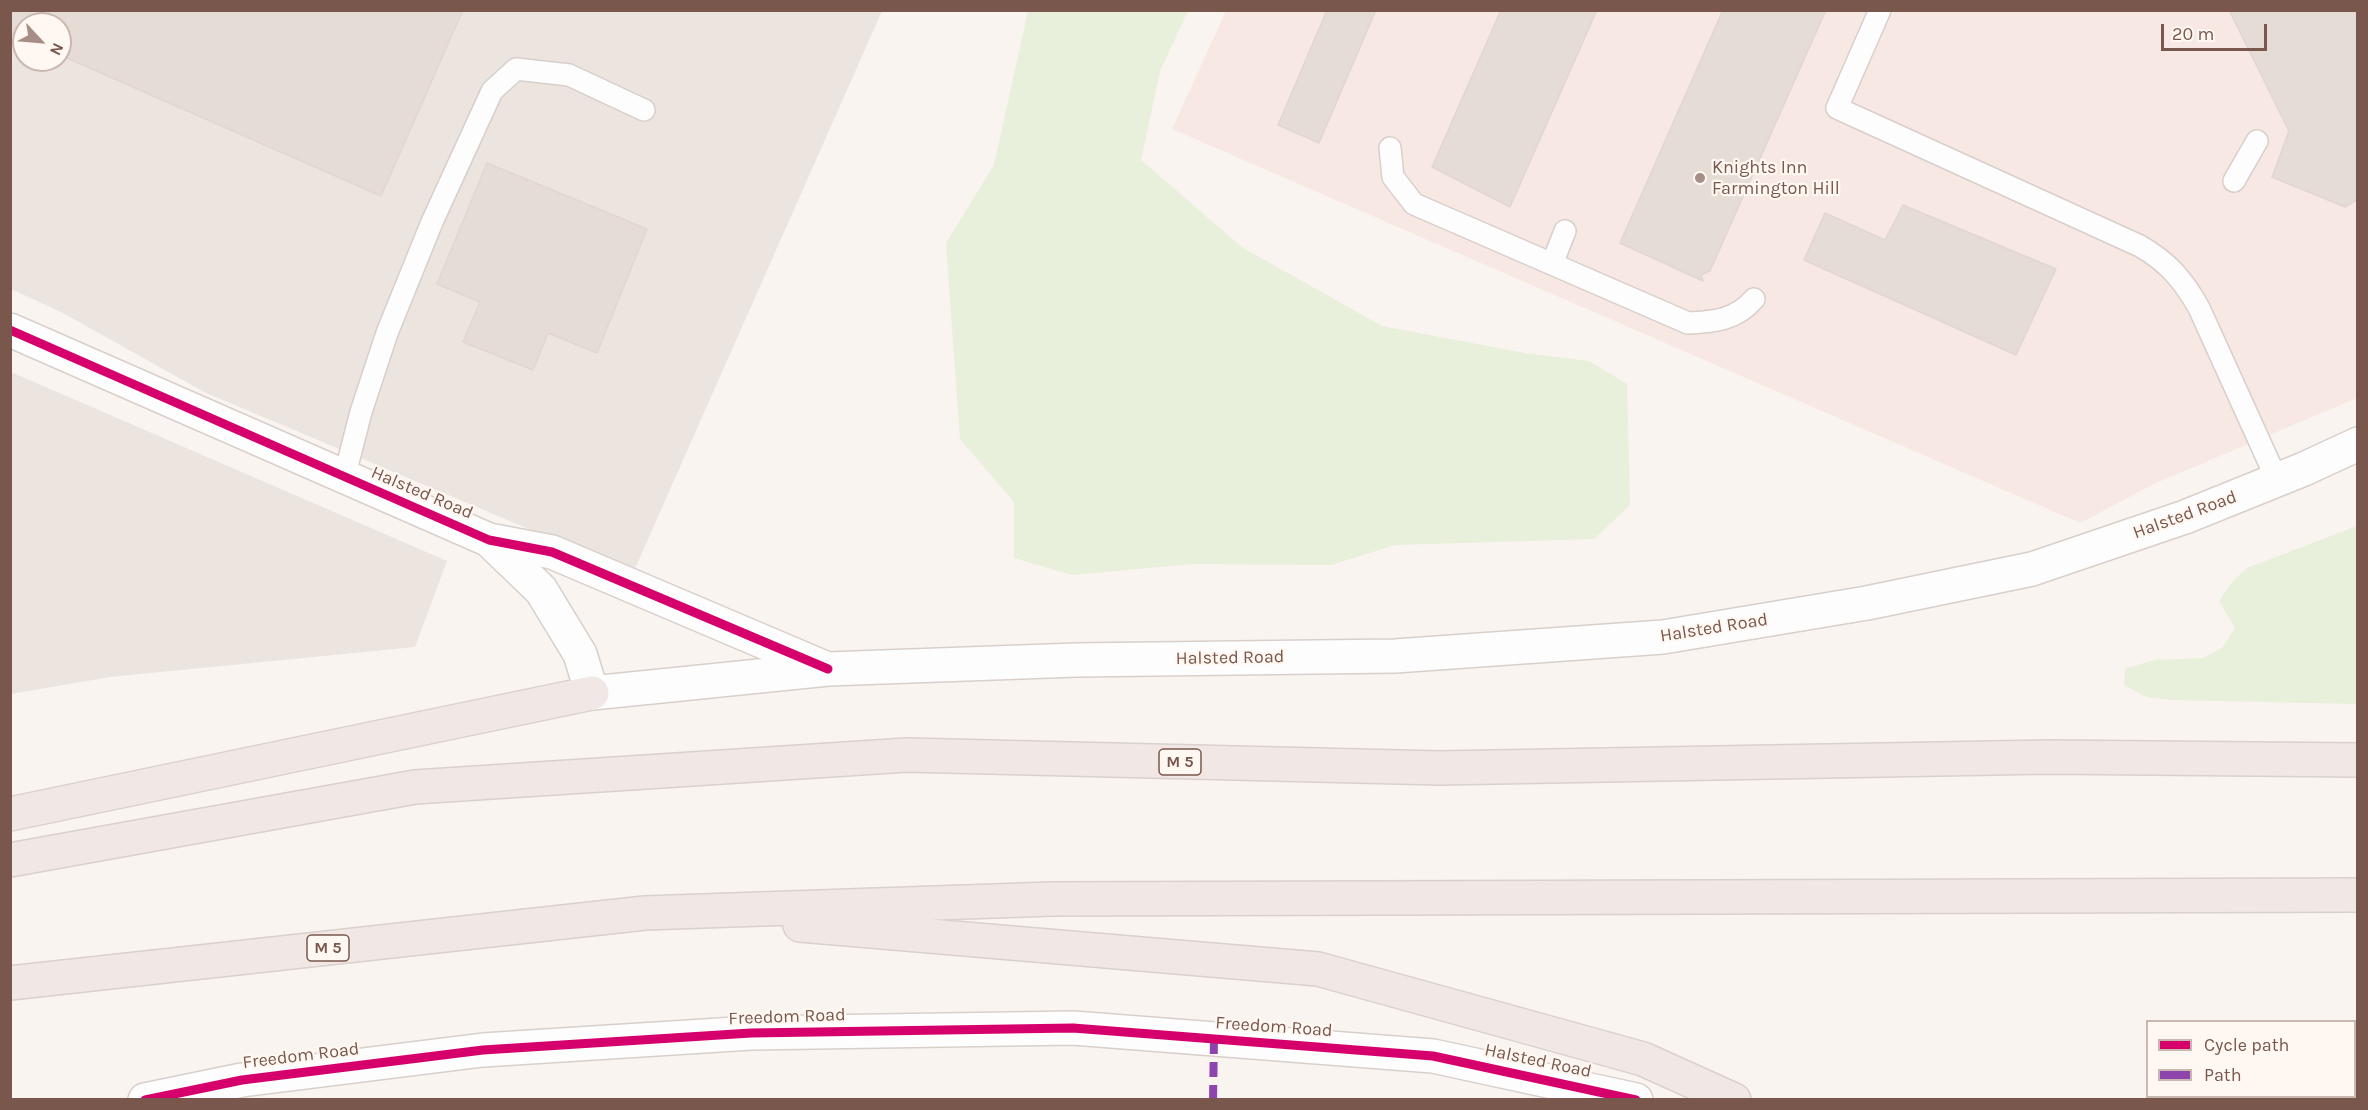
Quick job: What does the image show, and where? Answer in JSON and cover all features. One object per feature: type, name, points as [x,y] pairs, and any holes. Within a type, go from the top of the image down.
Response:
[{"type":"highway","points":[[10,814],[592,693]]},
{"type":"highway","name":"M 5","points":[[10,860],[415,787],[907,755],[1440,768],[2049,757],[2358,760]]},
{"type":"highway","name":"M 5","points":[[10,983],[645,913],[1052,899],[2358,895]]},
{"type":"highway","points":[[645,913],[1318,969],[1643,1059],[1734,1100]]},
{"type":"street","name":"Halsted Road","points":[[10,330],[489,540],[552,552],[828,669]]},
{"type":"street","name":"Halsted Road","points":[[489,540],[541,590],[580,654],[592,693],[828,669],[1076,660],[1395,656],[1663,637],[1867,603],[2032,569],[2185,517],[2358,444]]},
{"type":"street","name":"Freedom Road","points":[[145,1100],[242,1080],[483,1050],[752,1033],[1072,1028],[1433,1056]]},
{"type":"street","name":"Halsted Road","points":[[1433,1056],[1636,1100]]},
{"type":"lane","points":[[1880,10],[1837,108],[2140,246],[2162,259],[2184,282],[2199,309],[2277,480]]},
{"type":"lane","points":[[344,478],[361,412],[387,333],[465,144],[492,91],[516,69],[569,75],[644,110]]},
{"type":"lane","points":[[2234,181],[2257,141]]},
{"type":"lane","points":[[1390,148],[1393,177],[1414,204],[1688,323],[1718,322],[1745,309],[1754,298]]},
{"type":"lane","points":[[1552,264],[1565,231]]},
{"type":"shaded area","points":[[11,11],[882,11],[633,573],[204,392],[63,313],[11,289]]},
{"type":"shaded area","points":[[1226,11],[2357,11],[2357,398],[2156,483],[2080,523],[1172,129]]},
{"type":"shaded area","points":[[11,372],[447,561],[415,647],[110,677],[11,694]]},
{"type":"green space","points":[[1028,11],[1188,11],[1160,71],[1141,160],[1243,248],[1382,326],[1524,353],[1589,361],[1627,384],[1630,505],[1594,539],[1395,545],[1331,565],[1192,564],[1072,575],[1014,558],[1014,502],[960,439],[946,243],[994,165]]},
{"type":"green space","points":[[2357,526],[2357,704],[2172,700],[2146,697],[2124,685],[2126,668],[2156,660],[2203,658],[2222,648],[2235,628],[2219,601],[2233,581],[2247,568]]},
{"type":"building","points":[[10,10],[463,10],[381,196],[72,60],[72,12],[12,12],[12,35],[10,34]]},
{"type":"building","points":[[1327,10],[1376,10],[1319,143],[1278,125]]},
{"type":"building","points":[[1501,10],[1597,10],[1510,207],[1432,167]]},
{"type":"building","name":"Knights Inn Farmington Hill","points":[[1723,10],[1826,10],[1710,271],[1701,275],[1703,281],[1620,243]]},
{"type":"building","points":[[2229,10],[2358,10],[2358,199],[2345,207],[2272,177],[2289,131]]},
{"type":"building","points":[[487,163],[647,229],[597,353],[548,333],[533,370],[463,342],[480,302],[437,284]]},
{"type":"building","points":[[1903,205],[2056,269],[2016,355],[1804,260],[1825,213],[1885,240]]},
{"type":"marked path","points":[[1213,1100],[1214,1039]]},
{"type":"cycle path","points":[[10,330],[489,540],[552,552],[828,669]]},
{"type":"cycle path","points":[[145,1100],[242,1080],[483,1050],[751,1033],[1073,1028],[1433,1056],[1636,1100]]},
{"type":"place","name":"Knights Inn Farmington Hill","points":[[1700,178]]}]
